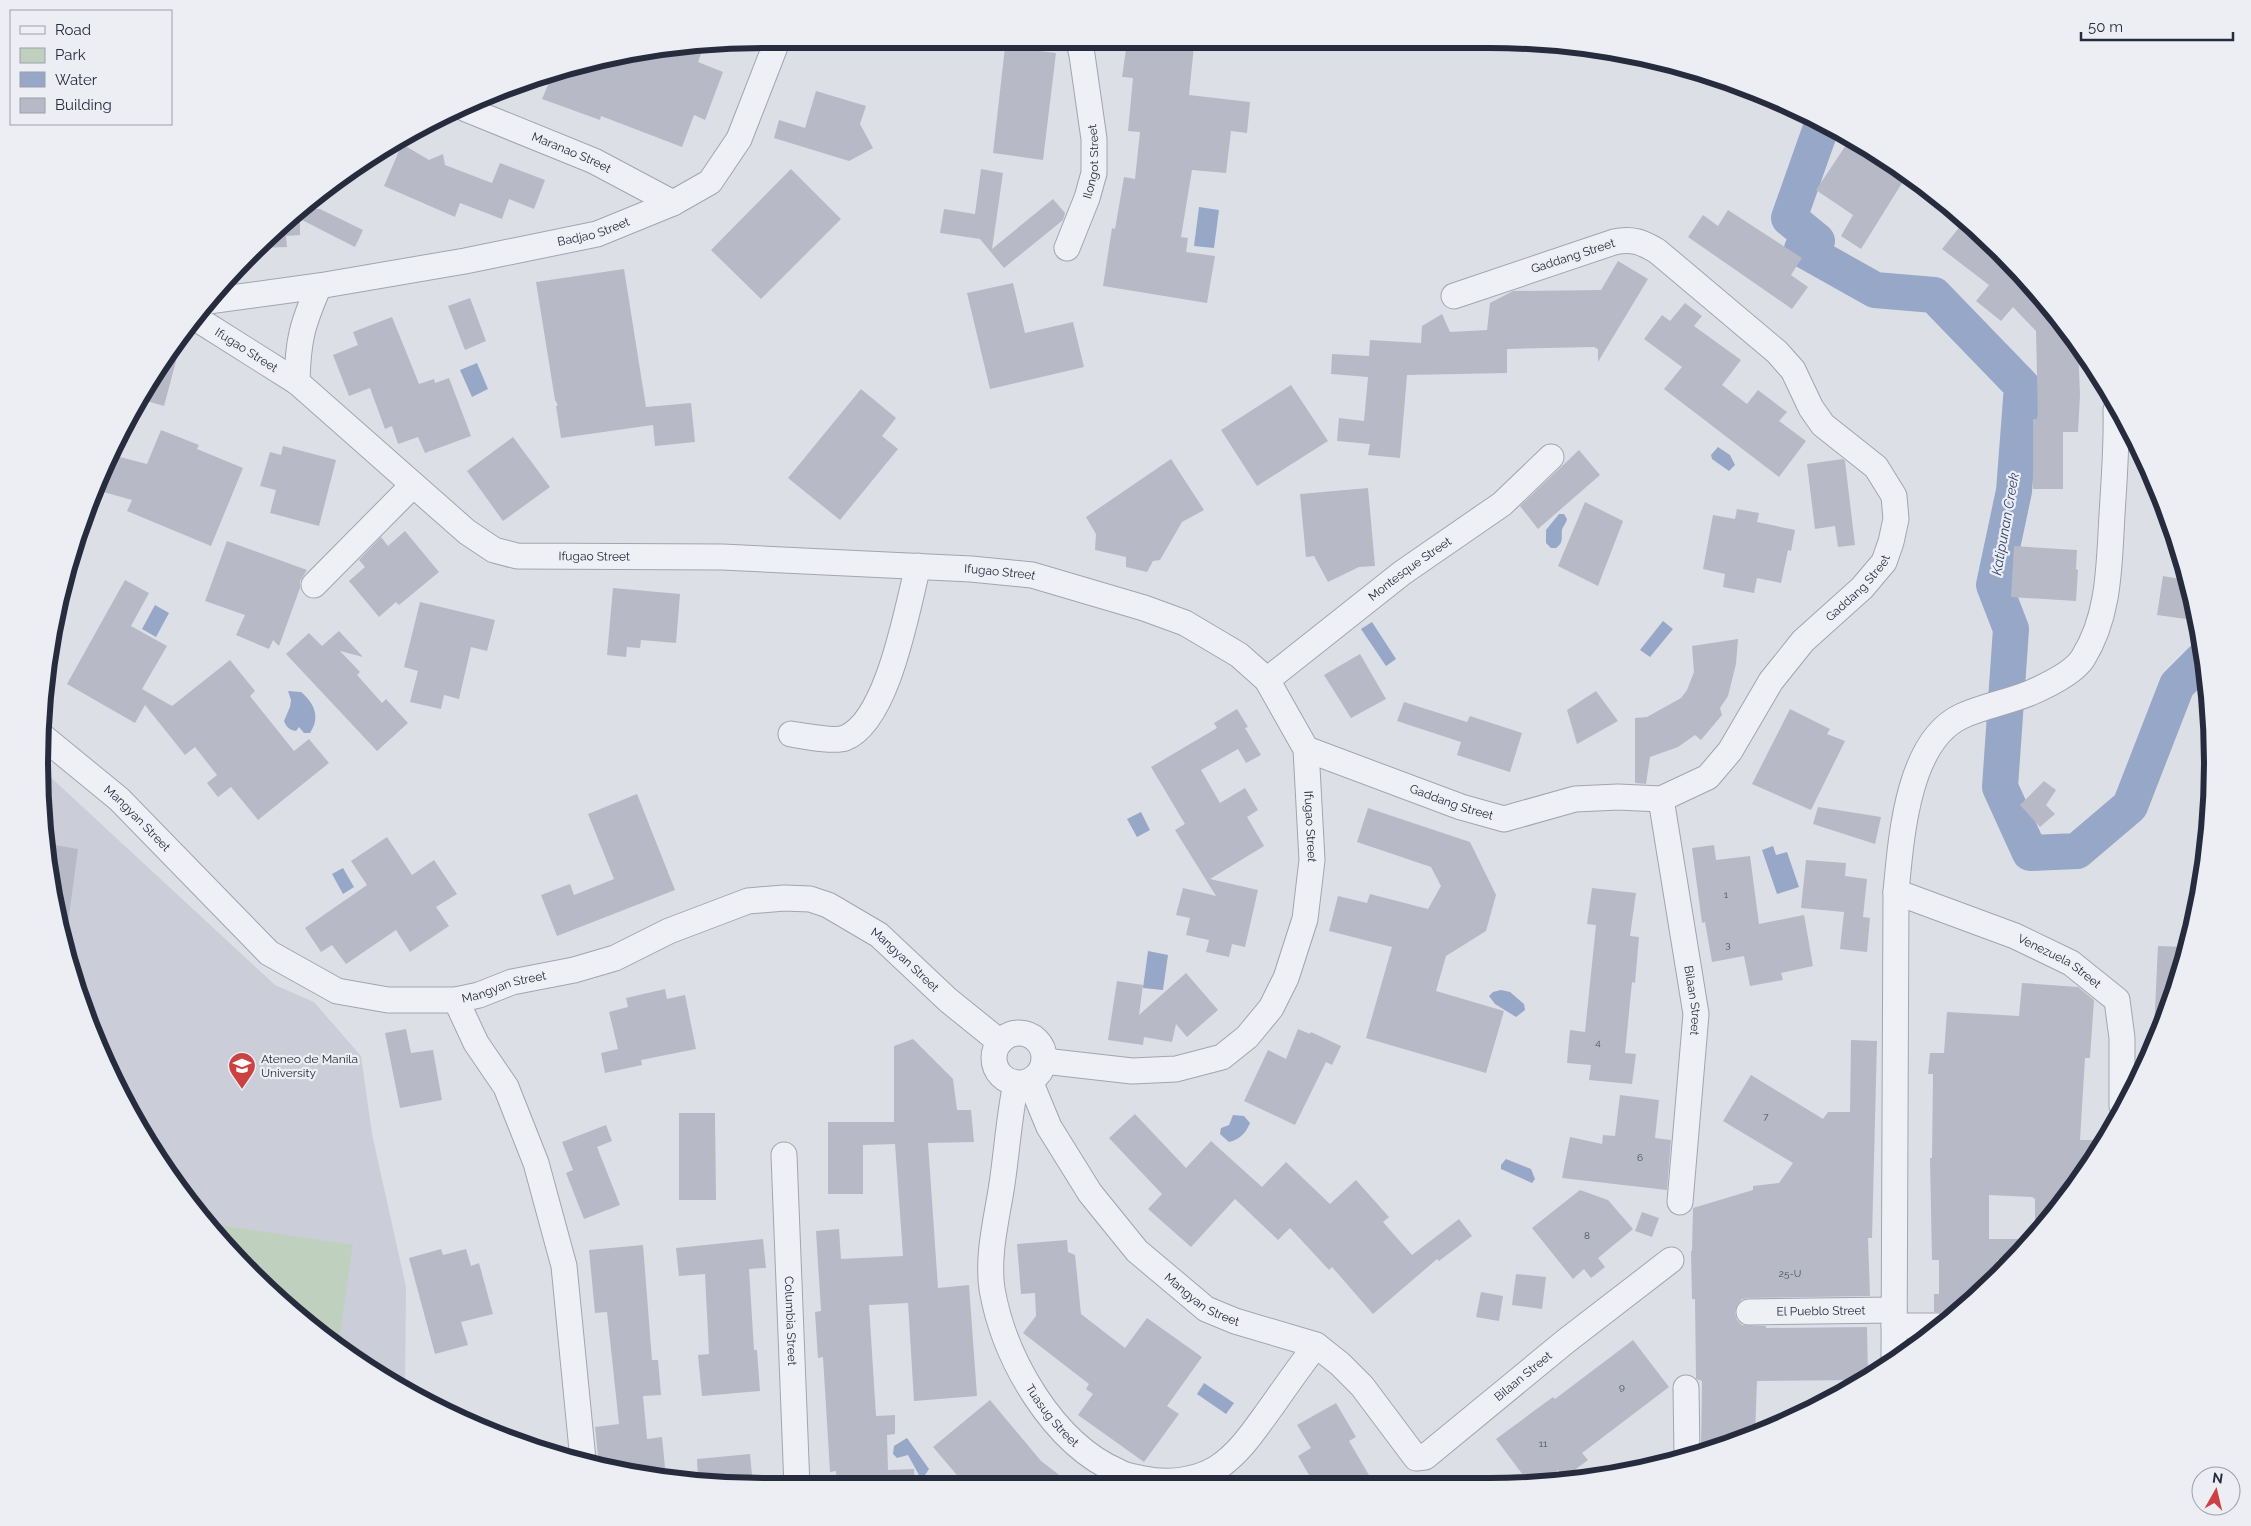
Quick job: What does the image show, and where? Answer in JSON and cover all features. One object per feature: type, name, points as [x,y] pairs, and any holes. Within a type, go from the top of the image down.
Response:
[{"type":"street","name":"Badjao Street","points":[[218,300],[319,286],[597,234],[673,203],[710,182],[739,139],[774,48]]},
{"type":"street","name":"Ilongot Street","points":[[1067,248],[1087,198],[1094,174],[1094,139],[1080,48]]},
{"type":"street","name":"Maranao Street","points":[[470,111],[594,161],[673,203]]},
{"type":"street","name":"Gaddang Street","points":[[1306,749],[1461,807],[1504,819],[1575,799],[1618,797],[1661,799],[1708,777],[1730,751],[1771,681],[1802,641],[1862,588],[1884,562],[1891,542],[1896,519],[1894,496],[1876,467],[1823,425],[1811,408],[1793,370],[1777,352],[1657,251],[1643,242],[1627,239],[1614,242],[1454,296]]},
{"type":"street","points":[[297,382],[298,345],[304,321],[319,286]]},
{"type":"street","name":"Ifugao Street","points":[[201,320],[297,382],[467,532],[494,550],[517,556],[722,557],[918,566],[1032,575],[1144,608],[1193,628],[1239,655],[1267,680],[1306,749],[1312,860],[1305,919],[1286,978],[1271,1008],[1247,1037],[1222,1057],[1176,1070],[1030,1075]]},
{"type":"street","points":[[1894,1352],[1896,892],[1902,822],[1924,753],[1940,731],[1962,716],[2013,700],[2054,683],[2083,660],[2098,626],[2107,594],[2116,421]]},
{"type":"street","name":"Montesque Street","points":[[1267,680],[1402,573],[1502,504],[1551,457]]},
{"type":"street","points":[[314,585],[413,485]]},
{"type":"street","points":[[792,734],[842,739],[857,732],[866,720],[877,705],[887,683],[918,566]]},
{"type":"street","name":"Mangyan Street","points":[[48,741],[119,799],[269,952],[337,991],[388,1000],[456,1000],[479,995],[512,982],[574,970],[615,958],[669,931],[748,902],[784,898],[810,899],[828,905],[879,935],[948,1000],[1000,1042]]},
{"type":"street","name":"Bilaan Street","points":[[1661,799],[1696,1014],[1680,1202]]},
{"type":"street","name":"Venezuela Street","points":[[1896,892],[2015,936],[2072,962],[2117,1000],[2122,1038],[2122,1094]]},
{"type":"street","points":[[456,1000],[476,1043],[506,1087],[536,1163],[564,1266],[583,1455]]},
{"type":"street","points":[[1014,1034],[1029,1035],[1041,1046],[1030,1075],[1002,1077],[995,1064],[996,1049],[1000,1042],[1014,1034]]},
{"type":"street","name":"Mangyan Street","points":[[1030,1075],[1049,1127],[1090,1193],[1137,1251],[1206,1309],[1235,1322],[1316,1345],[1340,1364],[1362,1386],[1415,1457],[1425,1457]]},
{"type":"street","name":"Tuasug Street","points":[[1030,1075],[1009,1119],[1002,1183],[991,1253],[992,1288],[1004,1335],[1027,1383],[1052,1419],[1087,1454],[1119,1473],[1142,1478]]},
{"type":"street","name":"Columbia Street","points":[[784,1155],[796,1478]]},
{"type":"street","name":"Bilaan Street","points":[[1425,1457],[1566,1341],[1671,1260]]},
{"type":"street","name":"El Pueblo Street","points":[[1749,1312],[1894,1318],[1931,1325]]},
{"type":"street","name":"Tuasug Street","points":[[1193,1478],[1216,1469],[1240,1451],[1316,1345]]},
{"type":"street","points":[[1686,1388],[1687,1450]]},
{"type":"shaded area","name":"Ateneo de Manila University","points":[[48,775],[275,985],[314,1002],[361,1056],[372,1134],[406,1287],[405,1383],[327,1331],[291,1301],[225,1235],[195,1199],[168,1161],[143,1121],[121,1079],[85,993],[61,903],[49,810]]},
{"type":"green space","points":[[216,1225],[353,1245],[339,1340],[291,1301],[257,1269]]},
{"type":"water","points":[[1199,207],[1219,210],[1214,248],[1194,246]]},
{"type":"water","points":[[477,363],[488,389],[472,397],[460,370]]},
{"type":"water","points":[[1718,447],[1730,455],[1735,465],[1729,471],[1712,459],[1711,455]]},
{"type":"water","points":[[1559,514],[1564,514],[1567,519],[1562,530],[1560,544],[1556,548],[1551,548],[1546,543],[1546,530]]},
{"type":"water","points":[[155,605],[169,613],[156,637],[142,629]]},
{"type":"water","points":[[1663,621],[1673,629],[1650,657],[1640,650]]},
{"type":"water","points":[[1372,622],[1396,659],[1386,666],[1361,629]]},
{"type":"water","points":[[288,691],[301,692],[312,706],[315,721],[310,733],[304,733],[299,727],[296,731],[292,730],[285,723],[291,700]]},
{"type":"water","points":[[1141,812],[1150,830],[1137,837],[1127,819]]},
{"type":"water","points":[[1773,846],[1776,855],[1787,852],[1799,887],[1777,894],[1762,850]]},
{"type":"water","points":[[343,868],[354,887],[343,894],[332,874]]},
{"type":"water","points":[[1148,951],[1168,955],[1163,990],[1143,988]]},
{"type":"water","points":[[1501,990],[1510,992],[1524,1004],[1525,1010],[1516,1017],[1495,1004],[1489,996],[1493,992]]},
{"type":"water","points":[[1233,1115],[1244,1116],[1250,1123],[1242,1136],[1229,1142],[1220,1134],[1221,1128],[1229,1125]]},
{"type":"water","points":[[1506,1159],[1531,1169],[1535,1179],[1532,1183],[1501,1169],[1501,1165]]},
{"type":"water","points":[[1204,1383],[1234,1403],[1226,1414],[1197,1394]]},
{"type":"water","points":[[907,1438],[929,1469],[925,1475],[919,1475],[908,1455],[897,1458],[893,1454],[894,1446]]},
{"type":"building","points":[[1005,48],[1056,53],[1043,160],[993,153]]},
{"type":"building","points":[[1126,48],[1194,48],[1189,95],[1250,102],[1247,133],[1231,131],[1226,173],[1192,170],[1181,237],[1188,238],[1186,252],[1215,256],[1207,303],[1103,286],[1112,228],[1115,229],[1124,177],[1135,179],[1140,132],[1128,131],[1133,78],[1122,77]]},
{"type":"building","points":[[702,51],[698,62],[723,72],[705,120],[694,115],[682,147],[601,116],[600,120],[542,99],[548,85],[541,83],[623,61]]},
{"type":"building","points":[[816,91],[866,106],[860,124],[873,148],[849,161],[774,138],[779,120],[805,128]]},
{"type":"building","points":[[403,144],[429,160],[443,154],[445,165],[492,183],[500,163],[545,180],[534,209],[509,199],[502,219],[460,203],[455,217],[384,186]]},
{"type":"building","points":[[1847,144],[1904,180],[1861,249],[1841,236],[1853,215],[1816,190]]},
{"type":"building","points":[[791,169],[841,219],[761,299],[711,250]]},
{"type":"building","points":[[981,169],[1003,173],[992,249],[1053,199],[1065,213],[1063,220],[1004,268],[980,239],[940,233],[944,209],[975,214]]},
{"type":"building","points":[[311,209],[320,209],[363,230],[355,247],[300,219],[300,235],[286,236],[287,247],[267,248]]},
{"type":"building","points":[[1728,210],[1802,258],[1791,275],[1808,287],[1792,309],[1688,237],[1703,215],[1718,226]]},
{"type":"building","points":[[1961,226],[2026,291],[2056,327],[2079,359],[2080,395],[2078,432],[2063,432],[2063,489],[2033,489],[2033,419],[2038,419],[2036,331],[2013,307],[2001,321],[1976,301],[1989,285],[1942,249]]},
{"type":"building","points":[[1618,261],[1648,279],[1598,362],[1598,349],[1594,347],[1507,349],[1507,373],[1407,375],[1400,458],[1368,455],[1370,444],[1337,441],[1339,418],[1364,421],[1368,377],[1331,374],[1332,354],[1369,356],[1370,340],[1421,343],[1422,326],[1442,314],[1450,332],[1487,330],[1490,303],[1513,291],[1601,290]]},
{"type":"building","points":[[624,269],[646,407],[691,403],[695,442],[655,446],[653,425],[561,438],[556,406],[558,405],[555,400],[536,282]]},
{"type":"building","points":[[1013,283],[1025,333],[1073,322],[1084,367],[990,389],[967,293]]},
{"type":"building","points":[[470,298],[486,341],[465,350],[448,306]]},
{"type":"building","points":[[1685,303],[1702,316],[1694,326],[1741,360],[1722,385],[1747,404],[1758,390],[1787,412],[1779,421],[1806,441],[1779,477],[1664,389],[1682,367],[1644,339],[1662,315],[1670,321]]},
{"type":"building","points":[[392,317],[419,384],[434,379],[435,383],[449,378],[471,436],[425,453],[418,437],[398,444],[392,426],[385,429],[370,388],[349,396],[333,355],[358,345],[353,332]]},
{"type":"building","points":[[179,350],[179,350],[164,406],[146,401]]},
{"type":"building","points":[[1291,385],[1328,441],[1257,486],[1221,430]]},
{"type":"building","points":[[861,389],[896,418],[882,436],[898,449],[840,520],[788,478]]},
{"type":"building","points":[[161,430],[199,445],[197,449],[243,468],[211,546],[127,511],[132,500],[101,491],[117,456],[147,464]]},
{"type":"building","points":[[513,437],[550,487],[503,521],[467,471]]},
{"type":"building","points":[[283,446],[336,460],[319,526],[270,513],[276,490],[260,486],[270,452],[281,455]]},
{"type":"building","points":[[1579,450],[1600,475],[1538,529],[1520,506]]},
{"type":"building","points":[[1171,459],[1204,510],[1182,522],[1160,560],[1153,561],[1147,572],[1126,567],[1126,557],[1095,550],[1096,534],[1086,517]]},
{"type":"building","points":[[1843,459],[1845,461],[1855,545],[1838,547],[1835,526],[1815,529],[1807,464]]},
{"type":"building","points":[[1368,488],[1375,566],[1359,567],[1328,582],[1314,556],[1306,557],[1300,494]]},
{"type":"building","points":[[1585,502],[1623,521],[1598,586],[1558,566]]},
{"type":"building","points":[[1737,509],[1759,513],[1757,522],[1795,530],[1791,551],[1788,550],[1781,583],[1757,578],[1754,593],[1723,587],[1725,574],[1703,569],[1713,515],[1735,519]]},
{"type":"building","points":[[405,531],[439,572],[399,605],[396,602],[379,617],[349,581],[365,567],[359,560],[381,537],[388,546]]},
{"type":"building","points":[[227,541],[307,570],[300,581],[300,588],[279,646],[273,640],[269,649],[236,635],[245,615],[205,601]]},
{"type":"building","points":[[2014,546],[2077,550],[2076,601],[2011,597]]},
{"type":"building","points":[[2163,576],[2179,579],[2187,610],[2186,619],[2157,615]]},
{"type":"building","points":[[125,580],[149,593],[131,626],[167,646],[142,689],[172,706],[230,660],[255,691],[250,696],[294,751],[309,739],[329,763],[258,820],[231,787],[218,797],[207,783],[217,775],[195,747],[185,755],[145,705],[135,723],[67,684]]},
{"type":"building","points":[[613,588],[680,594],[676,643],[641,640],[640,648],[627,647],[626,657],[607,655]]},
{"type":"building","points":[[420,602],[495,620],[487,651],[471,647],[459,699],[444,695],[441,709],[410,702],[418,671],[404,667]]},
{"type":"building","points":[[339,631],[363,657],[340,651],[360,672],[357,675],[382,703],[386,699],[408,723],[377,751],[286,654],[309,633],[322,646]]},
{"type":"building","points":[[1738,639],[1736,664],[1728,696],[1720,708],[1722,715],[1701,740],[1695,735],[1678,747],[1650,757],[1646,784],[1635,783],[1635,718],[1647,717],[1681,698],[1687,690],[1694,672],[1692,646]]},
{"type":"building","points":[[1360,654],[1386,699],[1351,718],[1324,675]]},
{"type":"building","points":[[1596,691],[1618,721],[1577,744],[1567,710]]},
{"type":"building","points":[[1404,702],[1467,722],[1470,716],[1522,733],[1510,772],[1457,755],[1461,742],[1397,721]]},
{"type":"building","points":[[1237,709],[1248,727],[1245,728],[1261,755],[1246,763],[1238,749],[1201,770],[1220,803],[1245,788],[1258,810],[1247,817],[1264,846],[1210,879],[1258,890],[1245,947],[1232,944],[1229,957],[1206,952],[1209,940],[1186,935],[1190,918],[1176,915],[1183,888],[1216,896],[1175,830],[1185,824],[1151,767],[1217,728],[1214,723]]},
{"type":"building","points":[[1790,709],[1830,729],[1827,734],[1845,741],[1811,810],[1752,784]]},
{"type":"building","points":[[2044,781],[2056,790],[2046,805],[2055,814],[2040,827],[2020,805]]},
{"type":"building","points":[[637,794],[675,890],[557,936],[541,895],[570,884],[574,895],[614,879],[588,814]]},
{"type":"building","points":[[1818,807],[1881,817],[1875,844],[1813,824]]},
{"type":"building","points":[[1368,808],[1470,842],[1496,895],[1486,931],[1446,956],[1436,991],[1504,1011],[1486,1073],[1366,1038],[1392,947],[1329,931],[1338,896],[1367,903],[1370,894],[1428,909],[1441,886],[1431,867],[1357,842]]},
{"type":"building","points":[[387,837],[412,875],[434,860],[457,894],[436,907],[449,926],[410,952],[396,930],[346,964],[332,945],[321,952],[305,928],[367,885],[351,861]]},
{"type":"building","points":[[53,845],[78,849],[67,929],[61,903]]},
{"type":"building","points":[[1714,845],[1716,860],[1750,856],[1759,924],[1804,915],[1813,966],[1781,973],[1783,980],[1750,986],[1744,956],[1712,962],[1705,922],[1702,923],[1692,848]]},
{"type":"building","points":[[1806,860],[1846,863],[1845,876],[1867,879],[1863,917],[1870,918],[1867,952],[1840,949],[1844,912],[1801,908]]},
{"type":"building","points":[[1592,888],[1636,893],[1630,936],[1639,937],[1635,983],[1632,982],[1625,1053],[1636,1054],[1632,1084],[1589,1080],[1591,1065],[1567,1063],[1570,1030],[1585,1032],[1596,925],[1587,924]]},
{"type":"building","points":[[2158,946],[2179,947],[2166,993],[2154,1023]]},
{"type":"building","points":[[1186,973],[1218,1010],[1187,1037],[1176,1024],[1172,1042],[1144,1037],[1143,1045],[1108,1040],[1117,981],[1143,985],[1139,1015]]},
{"type":"building","points":[[2022,983],[2078,987],[2094,1000],[2090,1058],[2085,1058],[2080,1140],[2095,1140],[2095,1142],[2056,1199],[2035,1224],[2035,1199],[2032,1197],[1989,1195],[1989,1239],[2022,1239],[2002,1260],[1997,1260],[1997,1266],[1994,1269],[1945,1313],[1934,1312],[1934,1294],[1939,1294],[1939,1260],[1932,1260],[1930,1158],[1932,1158],[1933,1074],[1928,1074],[1930,1053],[1944,1053],[1947,1012],[2019,1016]]},
{"type":"building","points":[[665,989],[667,999],[685,995],[696,1049],[641,1060],[642,1065],[605,1073],[601,1053],[618,1049],[609,1012],[628,1007],[626,998]]},
{"type":"building","points":[[406,1029],[411,1053],[433,1050],[442,1100],[400,1108],[385,1033]]},
{"type":"building","points":[[1298,1029],[1310,1034],[1311,1032],[1341,1046],[1332,1065],[1326,1062],[1295,1125],[1244,1101],[1268,1050],[1286,1059]]},
{"type":"building","points":[[913,1039],[953,1079],[957,1110],[971,1110],[974,1142],[928,1143],[938,1288],[969,1285],[977,1396],[914,1401],[908,1303],[869,1305],[876,1416],[895,1415],[895,1434],[887,1435],[888,1470],[914,1469],[914,1478],[836,1478],[836,1471],[830,1472],[823,1357],[818,1358],[815,1312],[821,1311],[816,1231],[839,1229],[841,1259],[903,1256],[895,1144],[863,1145],[863,1194],[828,1194],[828,1122],[894,1122],[894,1046]]},
{"type":"building","points":[[1851,1040],[1877,1041],[1872,1238],[1868,1238],[1870,1296],[1749,1298],[1742,1299],[1737,1305],[1735,1313],[1737,1320],[1742,1325],[1766,1326],[1766,1328],[1867,1327],[1868,1369],[1851,1380],[1757,1381],[1755,1427],[1701,1446],[1702,1381],[1696,1379],[1695,1299],[1692,1299],[1691,1251],[1693,1208],[1753,1190],[1753,1186],[1779,1183],[1793,1163],[1723,1121],[1751,1075],[1823,1119],[1828,1112],[1850,1112]]},
{"type":"building","points":[[1620,1095],[1659,1100],[1655,1138],[1671,1140],[1667,1190],[1562,1178],[1570,1137],[1602,1144],[1603,1135],[1615,1136]]},
{"type":"building","points":[[679,1113],[715,1113],[716,1200],[679,1200]]},
{"type":"building","points":[[1135,1114],[1186,1168],[1211,1141],[1262,1187],[1286,1162],[1330,1204],[1356,1180],[1389,1217],[1383,1222],[1412,1255],[1459,1219],[1472,1236],[1439,1261],[1437,1259],[1373,1314],[1332,1267],[1329,1270],[1290,1228],[1278,1240],[1235,1199],[1191,1247],[1148,1209],[1162,1194],[1109,1138]]},
{"type":"building","points":[[606,1125],[612,1141],[597,1147],[620,1205],[584,1219],[566,1173],[573,1170],[562,1142]]},
{"type":"building","points":[[1580,1190],[1608,1200],[1633,1229],[1598,1258],[1605,1267],[1591,1278],[1584,1269],[1573,1279],[1532,1228]]},
{"type":"building","points":[[1642,1212],[1659,1218],[1652,1237],[1635,1231]]},
{"type":"building","points":[[763,1239],[766,1268],[749,1269],[754,1350],[757,1350],[760,1391],[702,1396],[698,1355],[709,1354],[705,1274],[679,1276],[676,1248]]},
{"type":"building","points":[[1067,1240],[1068,1252],[1075,1255],[1081,1314],[1125,1348],[1147,1318],[1202,1357],[1167,1406],[1179,1414],[1144,1462],[1078,1415],[1093,1394],[1086,1389],[1089,1384],[1023,1333],[1036,1316],[1035,1293],[1021,1294],[1017,1244]]},
{"type":"building","points":[[643,1245],[652,1360],[658,1360],[661,1395],[643,1396],[647,1439],[662,1437],[665,1471],[598,1459],[595,1427],[619,1424],[607,1312],[595,1313],[589,1250]]},
{"type":"building","points":[[441,1249],[443,1255],[466,1249],[471,1266],[479,1263],[493,1314],[461,1322],[468,1345],[435,1354],[409,1258]]},
{"type":"building","points":[[1516,1274],[1546,1277],[1542,1309],[1512,1305]]},
{"type":"building","points":[[1481,1292],[1503,1296],[1499,1321],[1476,1317]]},
{"type":"building","points":[[1633,1340],[1669,1387],[1582,1453],[1588,1460],[1570,1473],[1561,1474],[1558,1470],[1551,1475],[1525,1477],[1496,1439],[1553,1397],[1555,1399]]},
{"type":"building","points":[[990,1400],[1041,1461],[1063,1478],[959,1478],[933,1447]]},
{"type":"building","points":[[1336,1403],[1356,1437],[1349,1441],[1371,1478],[1311,1478],[1298,1456],[1311,1448],[1297,1425]]},
{"type":"building","points":[[750,1454],[752,1478],[698,1475],[697,1459]]},
{"type":"waterway","name":"Katipunan Creek","points":[[1820,130],[1789,218],[1817,241],[1802,249],[1875,290],[1934,295],[2022,386],[2014,491],[1994,585],[2011,629],[2000,787],[2030,853],[2077,851],[2130,806],[2177,685],[2196,666]]},
{"type":"place","name":"Ateneo de Manila University","points":[[242,1090]]}]
